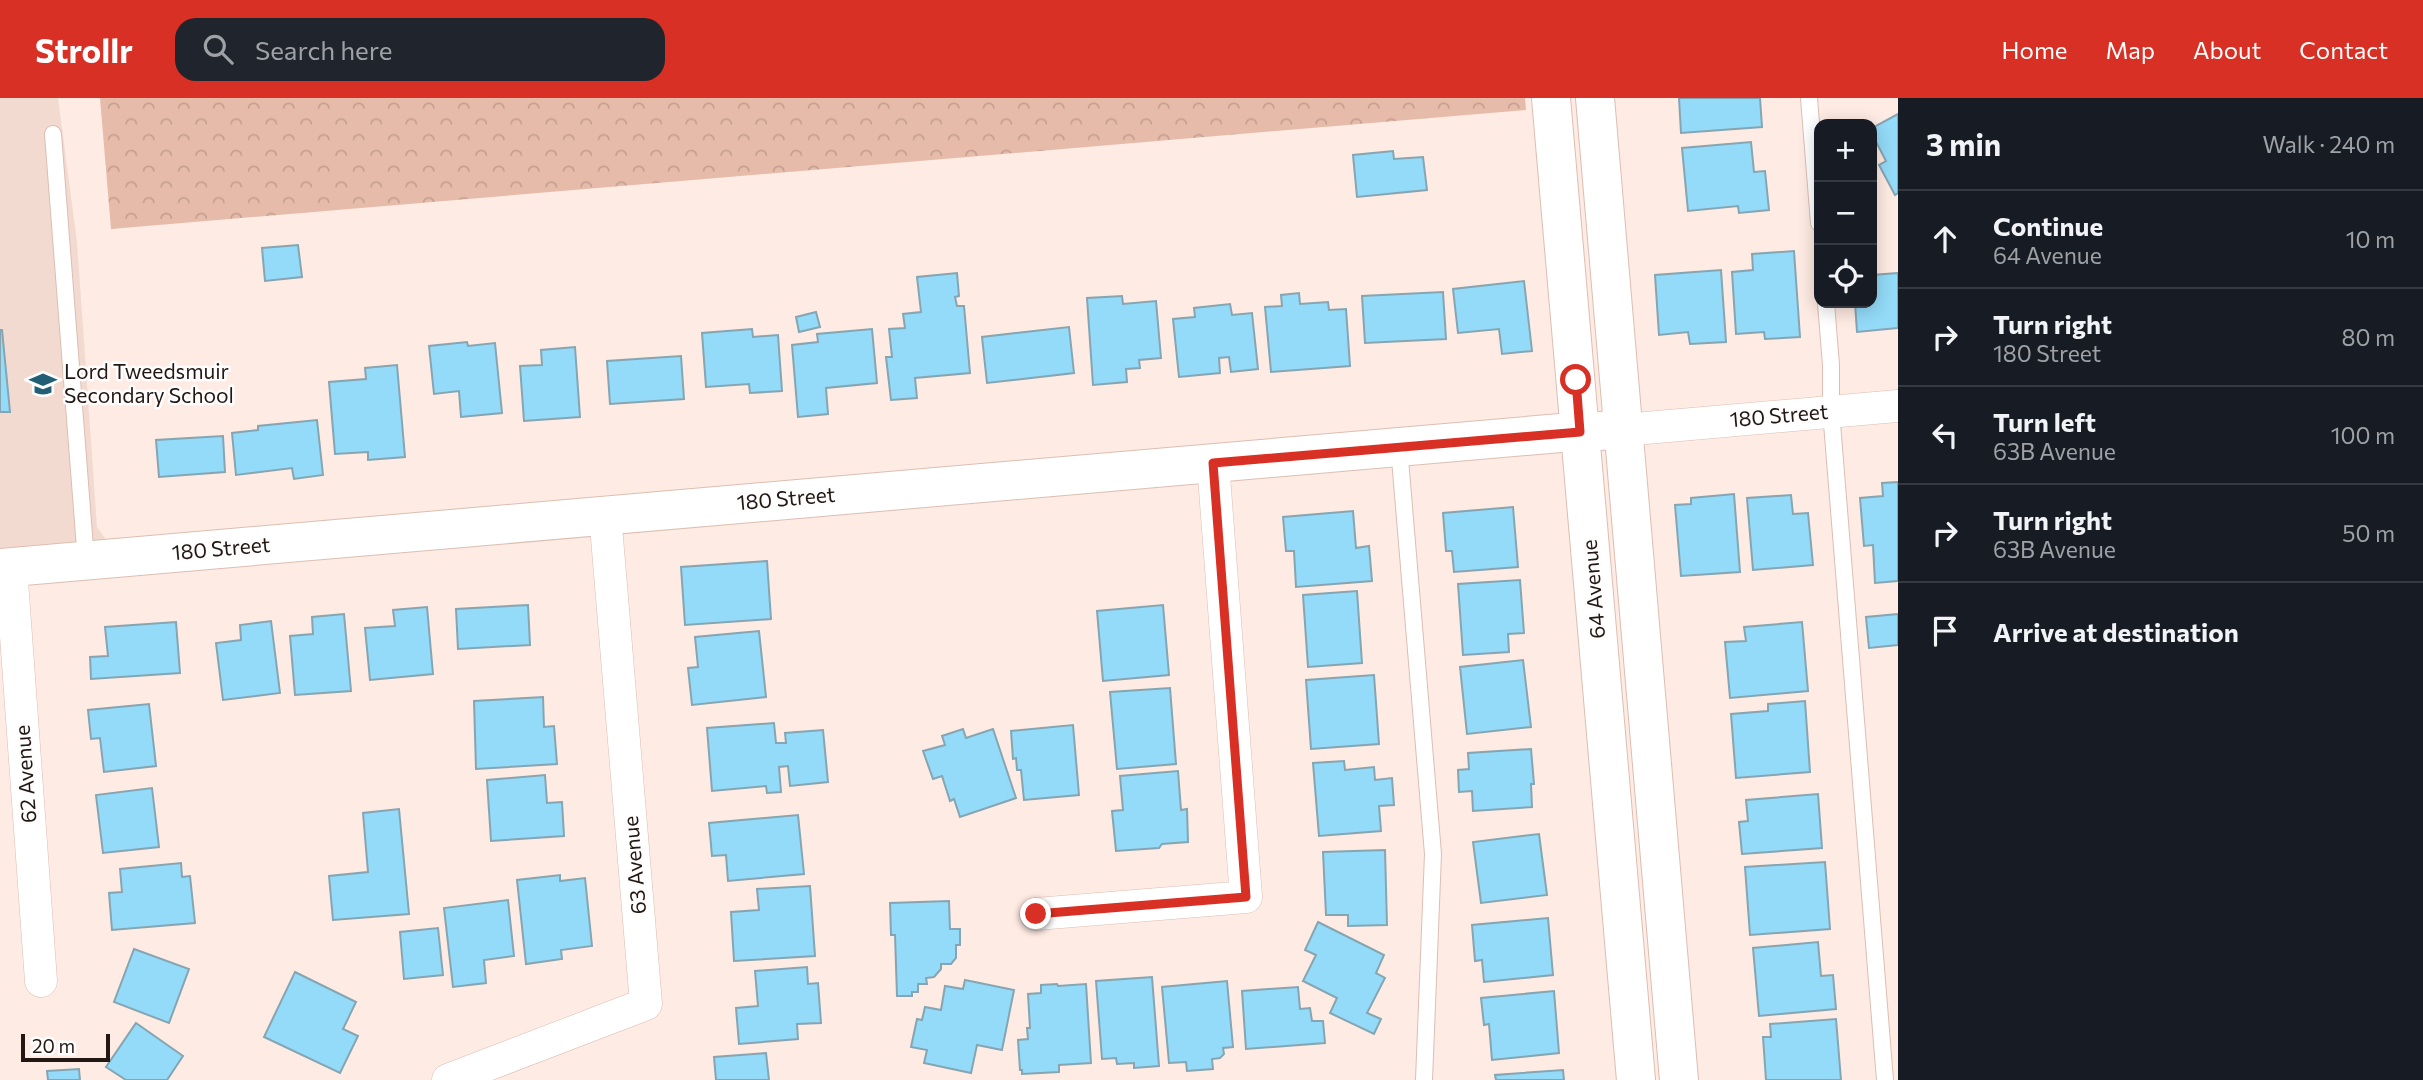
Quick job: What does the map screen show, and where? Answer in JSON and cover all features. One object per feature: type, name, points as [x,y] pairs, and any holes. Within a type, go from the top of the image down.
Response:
[{"type":"main road","name":"64 Avenue","points":[[1595,98],[1641,427],[1679,1080]]},
{"type":"main road","name":"64 Avenue","points":[[1548,105],[1636,1080]]},
{"type":"main road","name":"180 Street","points":[[6,568],[605,514],[1641,427]]},
{"type":"street","name":"180 Street","points":[[1641,427],[1898,406]]},
{"type":"street","points":[[1036,914],[1246,897],[1213,463]]},
{"type":"street","name":"63 Avenue","points":[[448,1080],[646,1004],[605,514]]},
{"type":"street","name":"62 Avenue","points":[[6,568],[41,981]]},
{"type":"lane","points":[[1809,98],[1816,182]]},
{"type":"lane","points":[[53,134],[86,561]]},
{"type":"lane","points":[[1826,308],[1831,411],[1885,1080]]},
{"type":"lane","points":[[1399,447],[1433,854],[1424,1080]]},
{"type":"shaded area","name":"Lord Tweedsmuir Secondary School","points":[[0,98],[58,98],[77,242],[97,527],[109,544],[0,554]]},
{"type":"green space","points":[[100,98],[1525,98],[1526,110],[111,229]]},
{"type":"building","points":[[1679,98],[1760,98],[1762,127],[1681,133]]},
{"type":"building","points":[[1898,114],[1898,193],[1895,195],[1879,165],[1886,161],[1877,144],[1877,125]]},
{"type":"building","points":[[1751,142],[1754,172],[1765,171],[1769,210],[1739,213],[1738,206],[1688,211],[1682,148]]},
{"type":"building","points":[[1393,151],[1394,159],[1423,157],[1427,190],[1357,197],[1353,155]]},
{"type":"building","points":[[298,245],[302,277],[265,281],[262,248]]},
{"type":"building","points":[[1794,251],[1800,337],[1765,339],[1764,332],[1736,334],[1732,272],[1753,270],[1752,254]]},
{"type":"building","points":[[1721,270],[1726,342],[1690,344],[1688,332],[1659,335],[1655,275]]},
{"type":"building","points":[[957,273],[959,296],[955,297],[957,306],[964,306],[970,373],[915,378],[917,398],[891,400],[886,357],[892,357],[889,329],[905,328],[903,314],[921,312],[917,277]]},
{"type":"building","points":[[1898,273],[1898,328],[1857,332],[1855,308],[1877,308],[1877,275]]},
{"type":"building","points":[[1524,281],[1532,351],[1502,354],[1499,329],[1458,333],[1453,289]]},
{"type":"building","points":[[1443,292],[1446,339],[1365,343],[1362,296]]},
{"type":"building","points":[[1299,293],[1300,304],[1328,302],[1329,310],[1346,309],[1350,366],[1271,372],[1265,307],[1282,306],[1281,295]]},
{"type":"building","points":[[1122,296],[1123,304],[1156,301],[1161,358],[1139,360],[1140,368],[1126,369],[1127,382],[1093,385],[1087,298]]},
{"type":"building","points":[[1230,304],[1232,315],[1252,313],[1258,369],[1231,372],[1229,357],[1219,358],[1220,373],[1179,377],[1173,319],[1195,317],[1194,308]]},
{"type":"building","points":[[816,312],[820,327],[799,332],[796,317]]},
{"type":"building","points":[[1069,327],[1074,373],[987,383],[982,337]]},
{"type":"building","points":[[752,329],[753,337],[778,335],[782,391],[750,393],[749,384],[706,387],[702,333]]},
{"type":"building","points":[[872,329],[877,383],[826,388],[828,414],[798,417],[792,345],[818,342],[817,334]]},
{"type":"building","points":[[2,330],[10,412],[0,412]]},
{"type":"building","points":[[467,342],[468,346],[495,343],[502,413],[461,417],[459,391],[434,394],[429,346]]},
{"type":"building","points":[[575,347],[580,417],[524,421],[520,366],[542,365],[541,350]]},
{"type":"building","points":[[681,356],[684,399],[610,404],[607,361]]},
{"type":"building","points":[[397,365],[405,457],[368,460],[368,452],[335,454],[329,382],[366,379],[365,368]]},
{"type":"building","points":[[317,420],[323,475],[294,479],[292,468],[236,475],[232,433],[258,430],[258,426]]},
{"type":"building","points":[[223,436],[225,472],[159,477],[156,440]]},
{"type":"building","points":[[1898,482],[1898,581],[1875,583],[1873,545],[1864,546],[1860,498],[1883,496],[1882,483]]},
{"type":"building","points":[[1734,494],[1740,572],[1681,576],[1675,505],[1691,504],[1691,498]]},
{"type":"building","points":[[1791,495],[1793,514],[1808,513],[1813,565],[1753,570],[1747,498]]},
{"type":"building","points":[[1513,507],[1518,567],[1454,572],[1452,551],[1446,551],[1443,513]]},
{"type":"building","points":[[1353,511],[1356,548],[1369,546],[1372,581],[1296,587],[1294,551],[1286,551],[1283,517]]},
{"type":"building","points":[[767,561],[771,619],[685,625],[681,567]]},
{"type":"building","points":[[1520,580],[1524,633],[1508,634],[1509,652],[1463,655],[1458,584]]},
{"type":"building","points":[[1357,591],[1362,663],[1308,667],[1303,595]]},
{"type":"building","points":[[528,605],[530,645],[458,649],[456,609]]},
{"type":"building","points":[[1163,605],[1169,675],[1103,681],[1097,611]]},
{"type":"building","points":[[427,607],[433,674],[370,680],[365,628],[395,626],[393,610]]},
{"type":"building","points":[[344,614],[351,691],[295,695],[290,636],[313,634],[312,617]]},
{"type":"building","points":[[1898,614],[1898,645],[1869,648],[1866,617]]},
{"type":"building","points":[[271,621],[280,693],[223,700],[216,643],[241,640],[240,625]]},
{"type":"building","points":[[176,622],[180,673],[91,679],[90,657],[108,656],[105,627]]},
{"type":"building","points":[[1802,622],[1808,691],[1730,698],[1725,642],[1746,641],[1744,627]]},
{"type":"building","points":[[759,631],[766,697],[692,705],[688,668],[698,667],[695,637]]},
{"type":"building","points":[[1523,660],[1531,727],[1467,734],[1460,667]]},
{"type":"building","points":[[1374,675],[1379,744],[1311,749],[1306,680]]},
{"type":"building","points":[[1170,688],[1176,764],[1117,769],[1110,692]]},
{"type":"building","points":[[543,697],[544,727],[554,726],[557,764],[476,769],[474,701]]},
{"type":"building","points":[[1805,701],[1810,772],[1736,778],[1731,714],[1768,711],[1768,704]]},
{"type":"building","points":[[149,704],[156,766],[104,772],[100,738],[91,739],[88,710]]},
{"type":"building","points":[[774,723],[776,743],[786,743],[785,733],[823,730],[828,782],[790,786],[788,766],[779,767],[781,792],[767,793],[766,786],[712,791],[707,728]]},
{"type":"building","points":[[1073,725],[1079,795],[1024,800],[1021,770],[1017,770],[1016,758],[1013,759],[1011,731]]},
{"type":"building","points":[[963,729],[966,738],[993,729],[1016,798],[960,817],[954,799],[950,801],[942,776],[933,779],[923,751],[945,745],[942,736]]},
{"type":"building","points":[[1531,749],[1534,784],[1531,784],[1532,807],[1473,811],[1472,791],[1459,792],[1458,770],[1469,769],[1468,753]]},
{"type":"building","points":[[1344,761],[1345,770],[1374,767],[1375,780],[1392,778],[1394,805],[1379,806],[1381,831],[1319,836],[1313,763]]},
{"type":"building","points":[[1178,771],[1181,810],[1187,809],[1188,842],[1162,844],[1159,848],[1116,851],[1112,811],[1123,810],[1120,776]]},
{"type":"building","points":[[545,775],[547,803],[562,802],[564,836],[491,841],[487,780]]},
{"type":"building","points":[[152,788],[159,847],[103,853],[96,795]]},
{"type":"building","points":[[1818,794],[1822,848],[1742,854],[1739,822],[1748,821],[1746,800]]},
{"type":"building","points":[[399,809],[409,914],[333,920],[329,876],[368,872],[363,813]]},
{"type":"building","points":[[798,815],[804,874],[728,881],[726,855],[712,856],[709,823]]},
{"type":"building","points":[[1539,834],[1547,895],[1481,903],[1473,842]]},
{"type":"building","points":[[1385,850],[1387,925],[1348,926],[1348,915],[1326,915],[1323,852]]},
{"type":"building","points":[[1825,862],[1830,929],[1750,935],[1745,867]]},
{"type":"building","points":[[181,863],[182,877],[190,876],[195,923],[112,930],[109,893],[122,892],[120,869]]},
{"type":"building","points":[[560,875],[560,881],[585,878],[592,946],[561,950],[562,959],[526,964],[517,880]]},
{"type":"building","points":[[810,886],[815,956],[734,961],[731,912],[759,910],[757,889]]},
{"type":"building","points":[[508,900],[514,956],[484,960],[486,983],[453,987],[444,908]]},
{"type":"building","points":[[949,901],[950,929],[960,929],[960,945],[956,945],[956,958],[951,964],[941,964],[941,969],[934,977],[926,978],[927,984],[918,984],[918,992],[912,992],[912,996],[897,996],[895,935],[891,935],[890,903]]},
{"type":"building","points":[[1548,918],[1553,975],[1484,982],[1482,960],[1475,961],[1472,925]]},
{"type":"building","points":[[1318,922],[1384,955],[1376,973],[1385,978],[1367,1013],[1381,1019],[1374,1034],[1330,1013],[1337,998],[1303,981],[1316,955],[1305,950]]},
{"type":"building","points":[[438,928],[443,975],[404,979],[400,932]]},
{"type":"building","points":[[1818,942],[1821,976],[1833,975],[1836,1009],[1759,1016],[1753,948]]},
{"type":"building","points":[[134,949],[189,969],[169,1023],[114,1002]]},
{"type":"building","points":[[807,967],[808,984],[818,983],[821,1023],[797,1024],[798,1039],[739,1044],[736,1008],[758,1006],[755,971]]},
{"type":"building","points":[[295,972],[356,1002],[343,1029],[358,1036],[340,1073],[264,1037]]},
{"type":"building","points":[[1152,977],[1159,1066],[1134,1068],[1134,1063],[1117,1064],[1116,1058],[1102,1059],[1096,981]]},
{"type":"building","points":[[965,980],[1014,990],[1002,1050],[977,1045],[971,1073],[924,1063],[927,1050],[911,1047],[917,1019],[922,1020],[925,1007],[941,1010],[945,986],[963,989]]},
{"type":"building","points":[[1227,981],[1233,1047],[1223,1048],[1224,1054],[1220,1058],[1212,1059],[1213,1069],[1187,1071],[1186,1062],[1169,1063],[1162,987]]},
{"type":"building","points":[[1086,984],[1091,1063],[1059,1065],[1059,1072],[1022,1074],[1018,1040],[1028,1039],[1028,994],[1041,993],[1041,985]]},
{"type":"building","points":[[1298,987],[1300,1009],[1310,1008],[1312,1021],[1323,1021],[1325,1043],[1246,1049],[1242,991]]},
{"type":"building","points":[[1554,991],[1559,1053],[1492,1060],[1489,1024],[1484,1025],[1481,998]]},
{"type":"building","points":[[1836,1019],[1841,1080],[1766,1080],[1763,1037],[1771,1037],[1770,1024]]},
{"type":"building","points":[[136,1023],[183,1056],[167,1080],[126,1080],[106,1067]]},
{"type":"building","points":[[766,1053],[769,1080],[716,1080],[714,1057]]},
{"type":"building","points":[[79,1069],[80,1080],[48,1080],[47,1071]]},
{"type":"building","points":[[1563,1070],[1564,1080],[1496,1080],[1495,1075]]},
{"type":"place","name":"Lord Tweedsmuir Secondary School","points":[[43,384]]},
{"type":"route","points":[[1036,914],[1246,897],[1213,463],[1580,432],[1576,380]]}]
